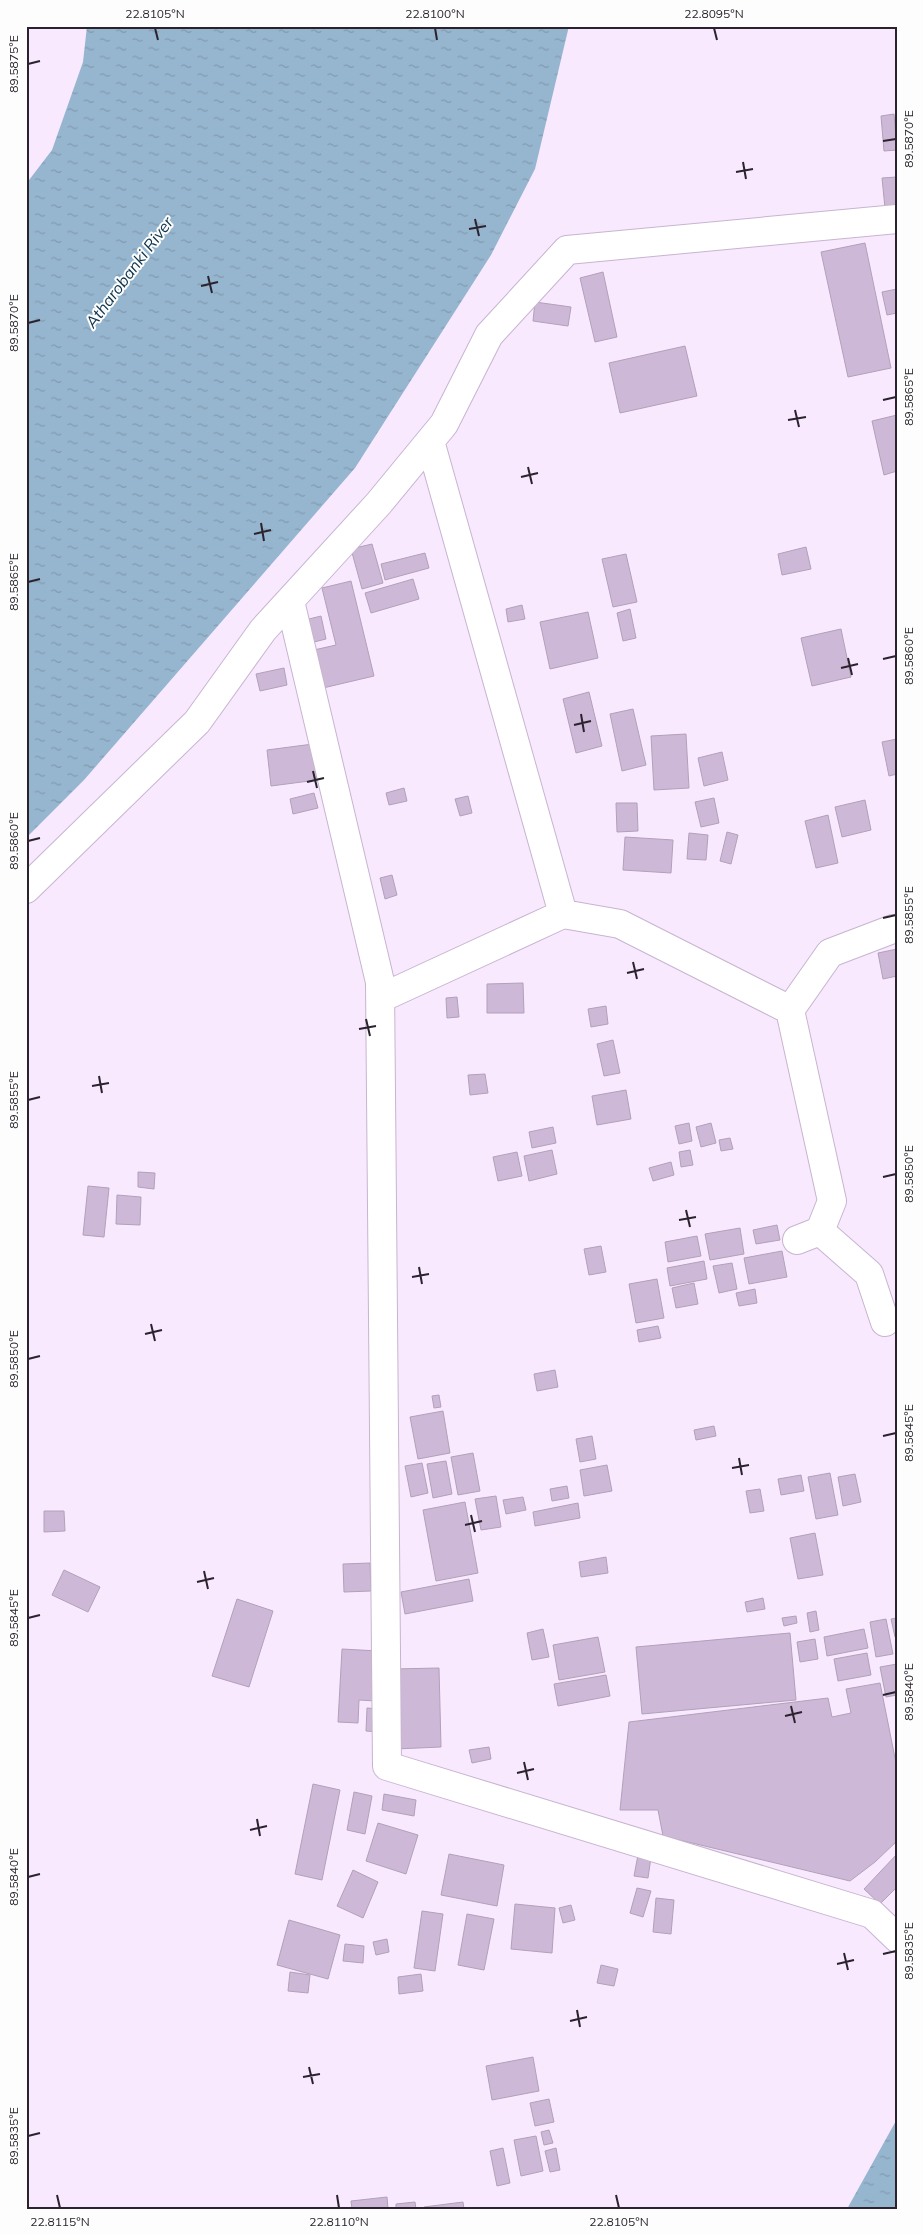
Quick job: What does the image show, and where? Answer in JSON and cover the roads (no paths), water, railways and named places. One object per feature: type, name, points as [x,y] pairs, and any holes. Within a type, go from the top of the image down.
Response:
[{"type":"street","points":[[26,889],[197,722],[263,630],[379,503],[444,424],[489,335],[567,250],[897,219]]},
{"type":"street","points":[[430,441],[563,914]]},
{"type":"street","points":[[290,601],[380,982],[387,1766],[872,1914],[897,1938]]},
{"type":"street","points":[[380,998],[563,914],[620,924],[790,1010]]},
{"type":"street","points":[[885,1322],[869,1274],[808,1236],[832,1201],[790,1010],[830,953],[893,929]]},
{"type":"water","name":"Atharobanki River","points":[[87,26],[569,26],[535,169],[491,255],[355,468],[84,780],[26,838],[26,184],[52,150],[83,62]]},
{"type":"water","points":[[897,2119],[897,2209],[847,2209]]}]
